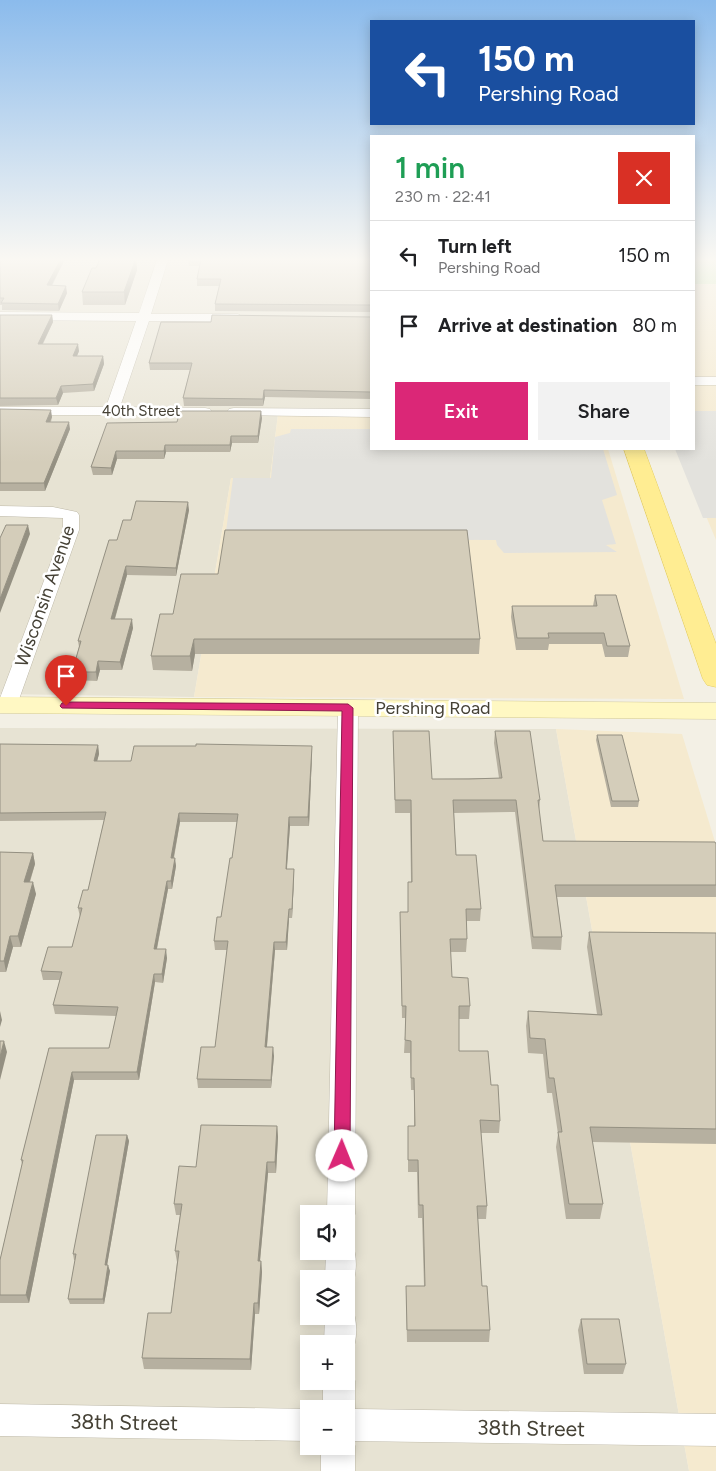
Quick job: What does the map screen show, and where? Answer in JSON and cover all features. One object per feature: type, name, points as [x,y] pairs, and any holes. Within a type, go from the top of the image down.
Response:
[{"type":"main road","points":[[634,450],[716,679]]},
{"type":"main road","name":"Pershing Road","points":[[4,705],[716,710]]},
{"type":"street","points":[[112,411],[141,326]]},
{"type":"street","points":[[695,381],[716,381]]},
{"type":"street","name":"40th Street","points":[[0,411],[370,413]]},
{"type":"street","name":"Wisconsin Avenue","points":[[0,511],[53,512],[72,515],[71,530],[4,705]]},
{"type":"street","points":[[341,1205],[348,708]]},
{"type":"street","name":"38th Street","points":[[0,1420],[300,1425]]},
{"type":"street","name":"38th Street","points":[[355,1425],[716,1430]]},
{"type":"street","points":[[338,1455],[338,1471]]},
{"type":"shaded area","points":[[0,326],[370,326],[370,415],[278,414],[270,478],[231,478],[194,697],[0,694]]},
{"type":"shaded area","points":[[695,326],[716,326],[716,540],[678,450],[695,450]]},
{"type":"shaded area","points":[[695,411],[716,411],[716,518],[703,518],[675,450],[695,450]]},
{"type":"shaded area","points":[[278,414],[370,415],[370,450],[608,450],[684,699],[194,697],[231,478],[270,478]]},
{"type":"shaded area","points":[[291,429],[370,429],[370,450],[603,450],[617,495],[602,500],[616,544],[606,545],[617,552],[504,553],[497,545],[496,540],[225,539],[233,478],[271,478],[275,437],[290,433]]},
{"type":"shaded area","points":[[0,728],[556,729],[689,1471],[0,1471]]},
{"type":"shaded area","points":[[556,729],[682,734],[716,845],[716,1471],[689,1471]]},
{"type":"building","points":[[0,326],[47,326],[38,344],[78,344],[73,356],[103,356],[93,384],[61,386],[56,398],[0,398]]},
{"type":"building","points":[[160,326],[370,326],[370,392],[264,390],[263,399],[183,398],[192,363],[149,363]]},
{"type":"building","points":[[0,409],[51,410],[46,422],[69,422],[44,483],[0,483]]},
{"type":"building","points":[[180,411],[261,411],[258,436],[231,436],[230,445],[165,445],[164,451],[116,451],[111,468],[91,467],[107,423],[177,422]]},
{"type":"building","points":[[136,501],[188,502],[176,568],[126,566],[111,619],[132,619],[120,662],[98,661],[96,672],[72,672],[81,641],[78,641],[109,540],[117,540],[123,520],[131,520]]},
{"type":"building","points":[[6,525],[28,525],[0,599],[0,538]]},
{"type":"building","points":[[225,530],[467,530],[480,639],[194,639],[190,656],[151,656],[160,614],[173,614],[181,574],[218,574]]},
{"type":"building","points":[[595,595],[616,595],[630,646],[607,646],[604,633],[548,633],[549,638],[517,638],[512,606],[597,606]]},
{"type":"building","points":[[393,731],[429,731],[432,779],[469,779],[502,778],[495,731],[530,731],[540,800],[538,800],[543,841],[715,842],[716,844],[716,885],[555,885],[562,937],[533,937],[516,800],[453,800],[456,855],[476,855],[481,909],[466,909],[467,939],[450,939],[452,977],[468,978],[470,1006],[459,1006],[459,1051],[488,1051],[491,1085],[498,1085],[500,1121],[480,1120],[487,1206],[477,1206],[482,1286],[487,1286],[490,1330],[407,1330],[406,1286],[425,1286],[423,1205],[419,1205],[418,1160],[408,1160],[408,1126],[415,1126],[414,1078],[411,1078],[411,1041],[405,1040],[406,1006],[402,1006],[400,912],[408,912],[408,882],[412,882],[411,800],[395,800]]},
{"type":"building","points":[[597,735],[622,735],[639,801],[612,801]]},
{"type":"building","points":[[0,744],[98,745],[94,761],[131,761],[134,746],[196,746],[196,744],[312,746],[308,817],[289,817],[286,869],[294,869],[292,909],[289,909],[286,942],[274,942],[265,1047],[273,1047],[271,1080],[197,1079],[201,1047],[215,1047],[228,941],[214,941],[217,917],[221,917],[238,814],[179,813],[171,858],[175,858],[171,881],[167,881],[154,949],[166,949],[162,974],[154,974],[137,1072],[72,1072],[26,1295],[0,1295],[0,1260],[23,1160],[21,1160],[49,1048],[109,1048],[118,1007],[53,1005],[62,972],[41,971],[48,947],[72,947],[82,908],[78,908],[83,890],[88,890],[106,812],[0,813]]},
{"type":"building","points":[[0,852],[33,853],[24,882],[33,882],[18,936],[10,936],[4,961],[0,961]]},
{"type":"building","points":[[589,932],[716,933],[716,1129],[590,1127],[603,1204],[569,1204],[558,1132],[562,1132],[554,1078],[549,1078],[545,1039],[530,1038],[528,1011],[602,1015]]},
{"type":"building","points":[[0,1041],[4,1041],[0,1057]]},
{"type":"building","points":[[201,1125],[277,1126],[275,1162],[267,1162],[258,1261],[261,1261],[258,1303],[254,1303],[250,1359],[142,1358],[148,1313],[171,1313],[179,1251],[175,1251],[182,1204],[174,1204],[179,1166],[196,1167]]},
{"type":"building","points":[[96,1135],[127,1135],[105,1265],[108,1265],[103,1299],[68,1299],[76,1254],[73,1254]]},
{"type":"building","points":[[581,1319],[619,1319],[626,1364],[587,1364]]},
{"type":"route","points":[[66,706],[348,708],[342,1156]]}]
